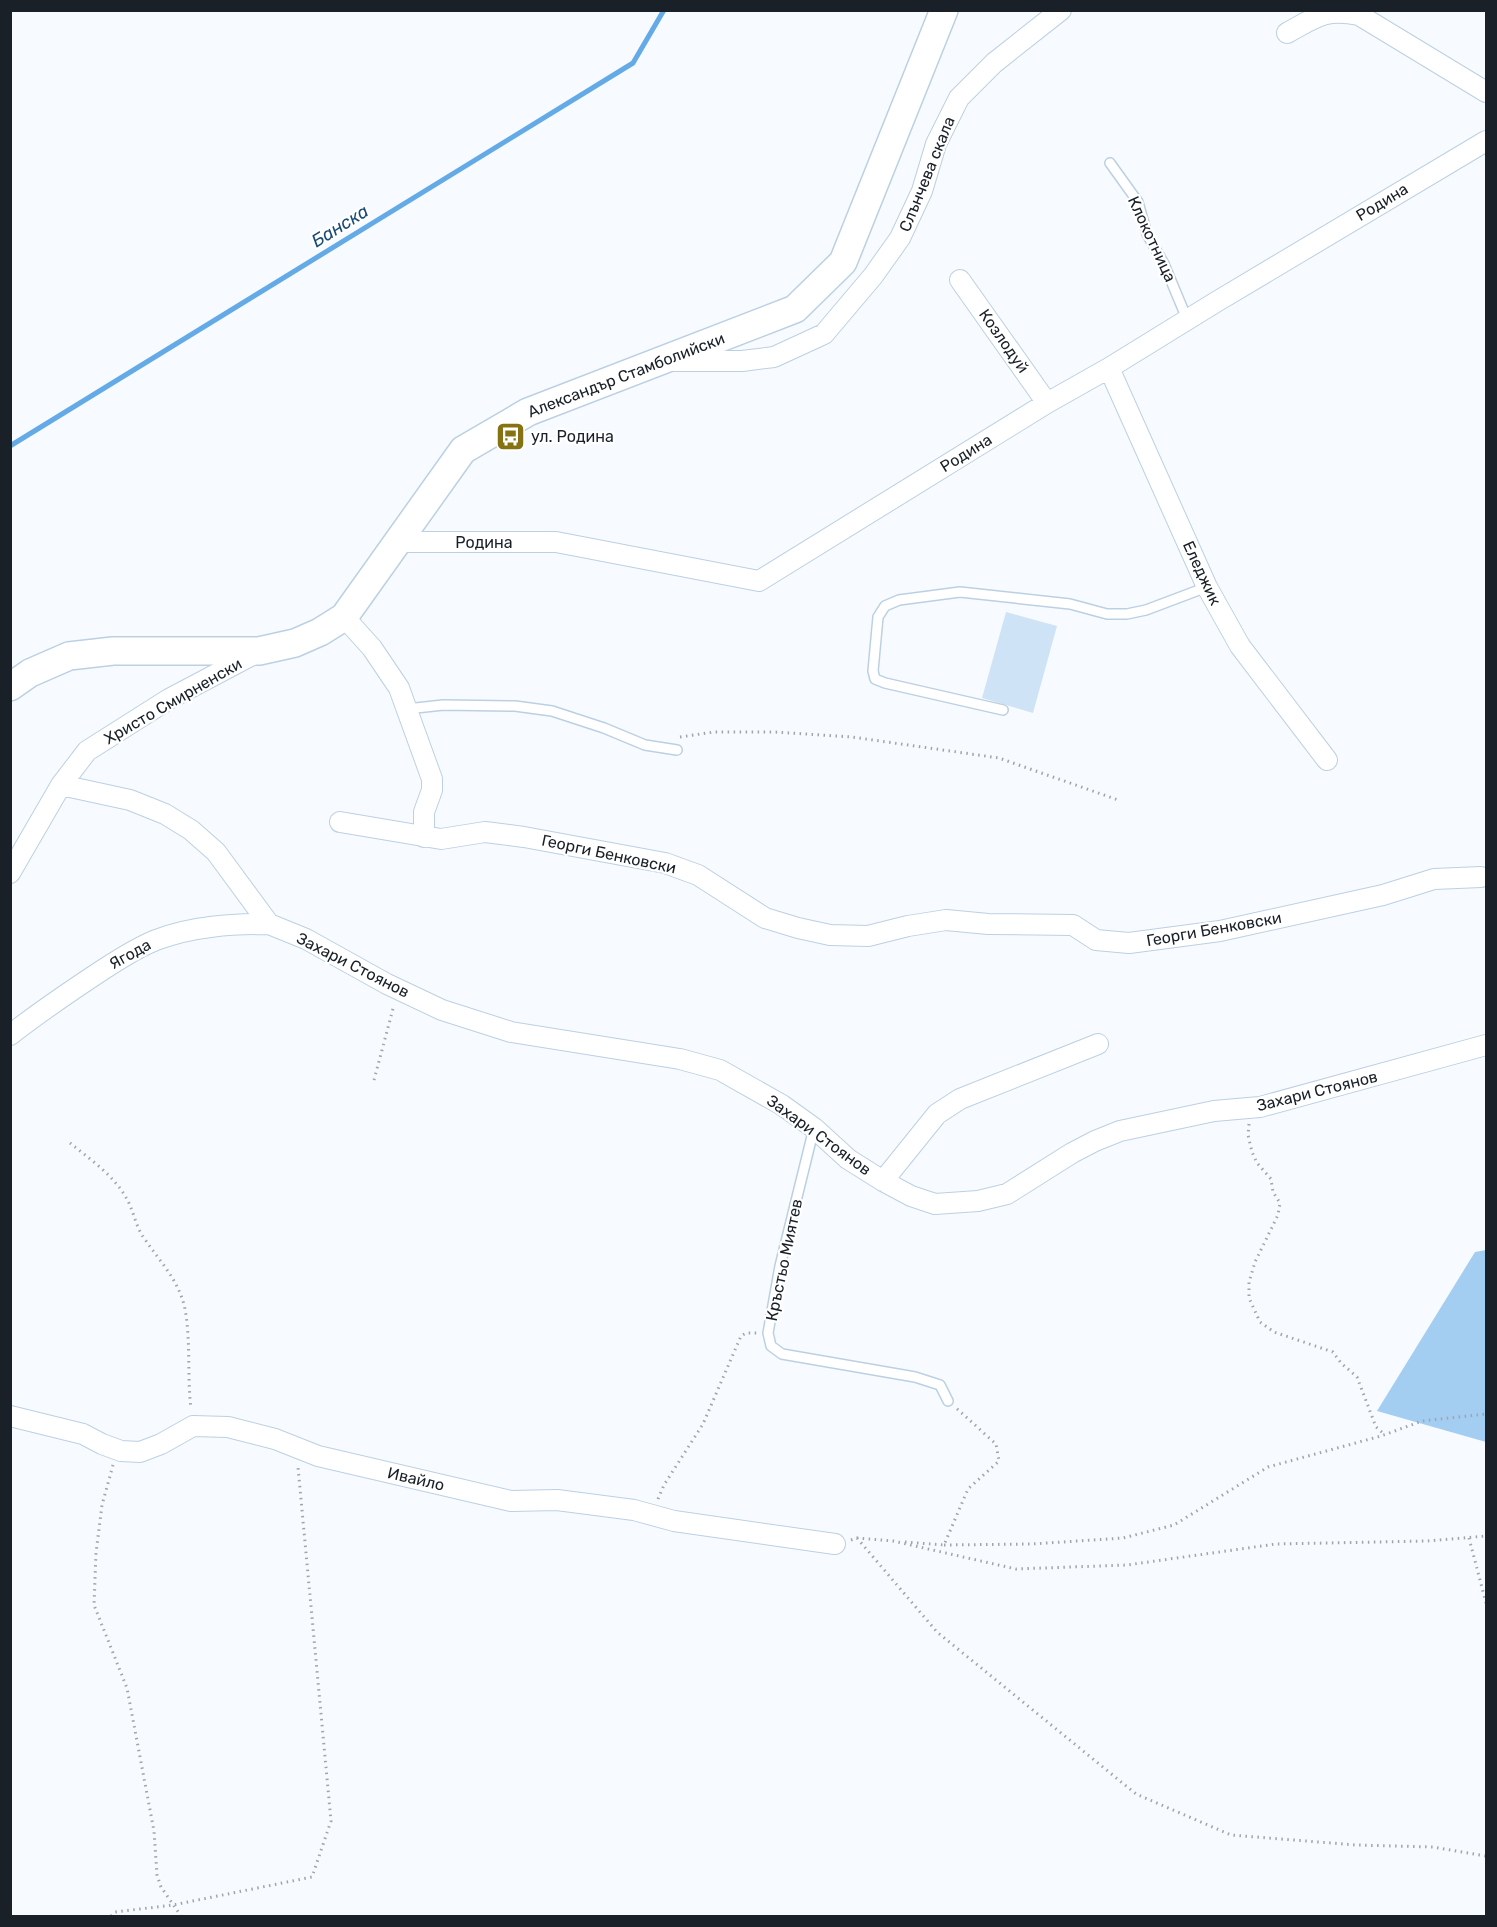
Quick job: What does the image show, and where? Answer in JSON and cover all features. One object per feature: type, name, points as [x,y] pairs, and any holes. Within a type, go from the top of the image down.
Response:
[{"type":"street","name":"Александър Стамболийски","points":[[10,687],[30,673],[69,656],[113,651],[259,651],[295,643],[320,632],[344,617],[463,450],[528,412],[795,309],[843,262],[944,10]]},
{"type":"street","name":"Слънчева скала","points":[[660,362],[742,361],[774,357],[824,334],[873,276],[900,238],[922,191],[936,144],[959,98],[994,63],[1061,10]]},
{"type":"street","points":[[1287,33],[1323,13],[1358,13],[1486,92]]},
{"type":"street","name":"Родина","points":[[399,542],[556,542],[759,580],[1047,403],[1486,141]]},
{"type":"street","name":"Козлодуй","points":[[960,280],[1047,403]]},
{"type":"street","name":"Еледжик","points":[[1109,368],[1207,587],[1240,646],[1327,760]]},
{"type":"street","points":[[344,617],[372,648],[399,688],[432,779],[432,790],[424,812],[424,837]]},
{"type":"street","name":"Христо Смирненски","points":[[10,873],[61,785],[87,751],[169,699],[259,651]]},
{"type":"street","points":[[61,785],[130,800],[165,813],[216,852],[269,924]]},
{"type":"street","name":"Георги Бенковски","points":[[340,822],[441,839],[485,832],[665,863],[698,875],[765,918],[830,935],[868,936],[908,926],[946,921],[1073,925],[1096,940],[1129,943],[1220,931],[1383,896],[1434,879],[1481,878]]},
{"type":"street","name":"Ягода","points":[[10,1035],[53,1001],[133,951],[157,940],[195,929],[231,924],[269,924]]},
{"type":"street","name":"Захари Стоянов","points":[[269,924],[306,939],[442,1010],[511,1032],[680,1059],[720,1070],[783,1105],[814,1128],[848,1159],[883,1181],[911,1196],[935,1204],[978,1201],[1007,1194],[1072,1153],[1120,1131],[1214,1111],[1251,1108],[1315,1094],[1486,1046]]},
{"type":"street","points":[[883,1181],[937,1114],[960,1099],[1098,1044]]},
{"type":"street","points":[[10,1416],[83,1434],[114,1449],[140,1452],[193,1426]]},
{"type":"street","name":"Ивайло","points":[[193,1426],[228,1427],[275,1438],[318,1456],[511,1501],[557,1500],[634,1510],[674,1521],[835,1544]]},
{"type":"lane","name":"Клокотница","points":[[1110,163],[1138,202],[1147,234],[1164,264],[1187,319]]},
{"type":"lane","points":[[1003,710],[875,679],[873,671],[878,617],[885,606],[899,600],[960,592],[1070,604],[1107,614],[1127,614],[1146,610],[1207,587]]},
{"type":"lane","points":[[406,709],[443,705],[514,706],[552,711],[604,728],[645,745],[677,750]]},
{"type":"lane","name":"Кръстьо Миятев","points":[[814,1128],[780,1266],[768,1333],[771,1346],[782,1354],[915,1377],[940,1384],[948,1401]]},
{"type":"path","points":[[656,747],[677,737],[714,732],[774,732],[852,737],[999,758],[1118,800]]},
{"type":"path","points":[[374,1080],[399,989]]},
{"type":"path","points":[[1251,1108],[1248,1135],[1252,1152],[1257,1163],[1271,1179],[1273,1192],[1280,1203],[1278,1215],[1255,1262],[1249,1282],[1249,1298],[1260,1322],[1274,1332],[1333,1352],[1356,1377],[1376,1427],[1384,1434]]},
{"type":"path","points":[[69,1143],[107,1174],[127,1198],[138,1229],[173,1276],[179,1289],[185,1309],[189,1357],[188,1390],[193,1426]]},
{"type":"path","points":[[655,1515],[659,1497],[703,1424],[741,1336],[746,1333],[768,1333]]},
{"type":"path","points":[[944,1545],[968,1489],[999,1461],[996,1444],[948,1401]]},
{"type":"path","points":[[835,1544],[857,1538],[944,1545],[1032,1544],[1123,1538],[1174,1525],[1268,1467],[1422,1421],[1486,1414]]},
{"type":"path","points":[[111,1917],[115,1912],[173,1905],[312,1877],[331,1821],[296,1447]]},
{"type":"path","points":[[114,1449],[112,1472],[102,1505],[96,1553],[94,1605],[127,1688],[154,1831],[161,1887],[181,1917]]},
{"type":"path","points":[[893,1541],[1016,1569],[1127,1564],[1276,1544],[1427,1541],[1486,1536]]},
{"type":"path","points":[[857,1538],[937,1632],[1136,1794],[1231,1835],[1356,1845],[1432,1847],[1486,1856]]},
{"type":"path","points":[[1469,1538],[1486,1603]]},
{"type":"shaded area","points":[[1486,1250],[1486,1442],[1377,1411],[1475,1252]]},
{"type":"building","points":[[1006,612],[1057,626],[1033,713],[982,698]]},
{"type":"waterway","name":"Банска","points":[[10,446],[633,63],[664,10]]},
{"type":"place","name":"ул. Родина","points":[[510,436]]}]
